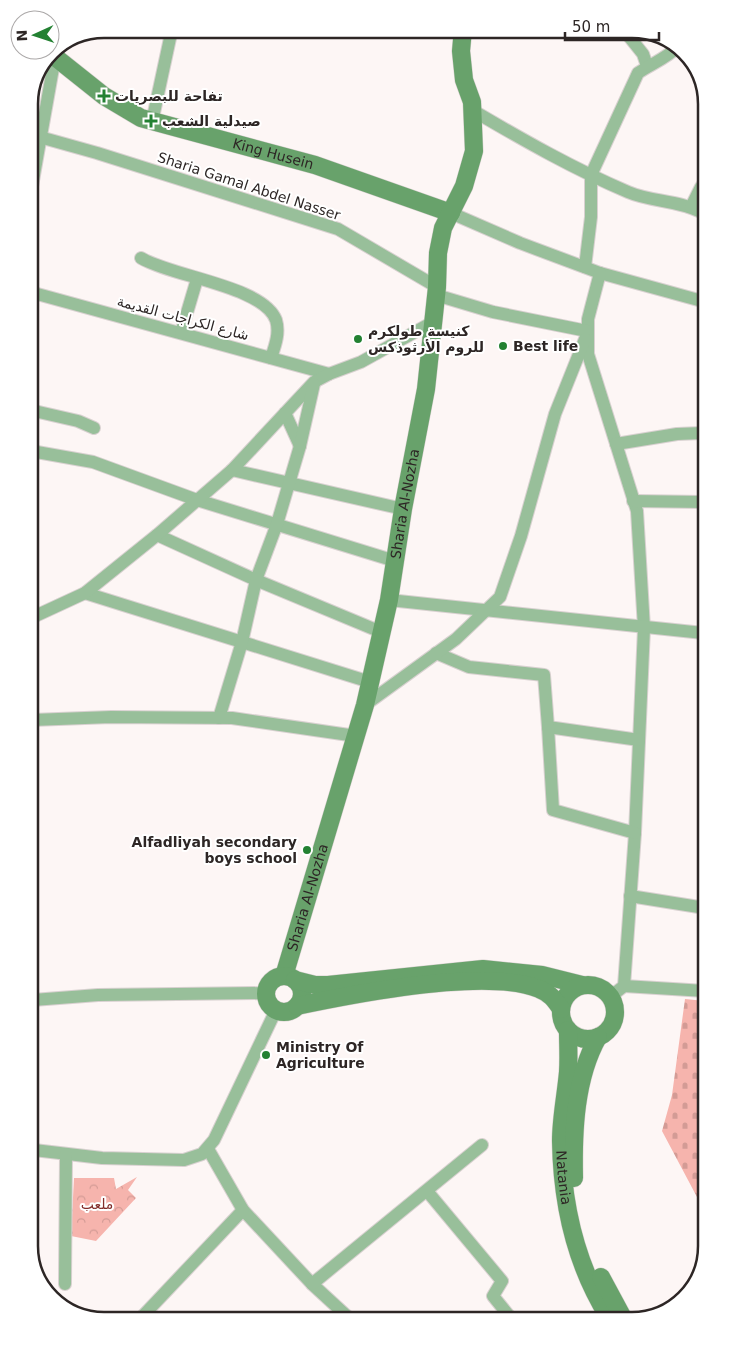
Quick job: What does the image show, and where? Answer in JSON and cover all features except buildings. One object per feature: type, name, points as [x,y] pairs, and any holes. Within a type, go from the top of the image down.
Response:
[{"type":"street","points":[[152,122],[170,38]]},
{"type":"street","name":"Sharia Al-Nozha","points":[[290,978],[365,705],[389,600],[403,509],[426,389],[434,322],[438,253],[444,228],[464,186],[474,151],[472,102],[464,80],[461,51],[462,38]]},
{"type":"street","points":[[629,38],[645,60]]},
{"type":"street","points":[[645,60],[663,58],[673,52]]},
{"type":"street","name":"King Husein","points":[[58,60],[110,100],[141,118],[315,165],[451,213]]},
{"type":"street","points":[[585,267],[591,217],[591,175],[645,60]]},
{"type":"street","points":[[38,122],[50,65]]},
{"type":"street","points":[[472,110],[554,158],[630,193],[696,210]]},
{"type":"street","name":"Sharia Gamal Abdel Nasser","points":[[38,137],[338,229],[436,291],[493,312],[587,334]]},
{"type":"street","points":[[451,213],[600,273],[698,300]]},
{"type":"street","points":[[141,258],[174,273],[250,295],[266,306],[275,318],[278,330],[272,358]]},
{"type":"street","points":[[365,705],[456,639],[500,597],[522,536],[555,414],[587,334],[600,273]]},
{"type":"street","points":[[181,333],[197,279]]},
{"type":"street","name":"شارع الكراجات القديمة","points":[[38,294],[328,374]]},
{"type":"street","points":[[38,615],[85,594],[157,535],[232,470],[314,382],[328,374],[361,362],[434,322]]},
{"type":"street","points":[[587,334],[588,354],[637,511],[644,628],[635,833],[624,986]]},
{"type":"street","points":[[219,718],[242,642],[256,580],[277,524],[300,446],[314,382]]},
{"type":"street","points":[[38,412],[94,428]]},
{"type":"street","points":[[285,413],[300,446]]},
{"type":"street","points":[[616,444],[677,434],[698,433]]},
{"type":"street","points":[[38,452],[93,462],[197,500],[395,561]]},
{"type":"street","points":[[232,470],[403,509]]},
{"type":"street","points":[[633,501],[698,502]]},
{"type":"street","points":[[157,535],[256,580],[381,632]]},
{"type":"street","points":[[85,594],[370,682]]},
{"type":"street","points":[[389,600],[698,633]]},
{"type":"street","points":[[436,653],[468,667],[544,675],[553,810],[635,833]]},
{"type":"street","points":[[38,720],[111,717],[219,718],[356,736]]},
{"type":"street","points":[[548,726],[639,740]]},
{"type":"street","points":[[630,896],[698,907]]},
{"type":"street","points":[[483,969],[542,975],[582,986],[600,988],[610,997],[615,1010],[610,1028],[598,1036],[586,1039],[578,1037],[568,1030],[562,1018],[561,1010],[553,998],[540,989],[508,983],[484,982],[422,986],[297,1006],[287,1012],[276,1010],[268,1003],[266,993],[269,983],[290,978],[315,985],[328,985],[415,974],[483,969]]},
{"type":"street","points":[[290,978],[301,990],[302,995],[297,1006]]},
{"type":"street","points":[[561,1010],[568,994],[582,986]]},
{"type":"street","points":[[610,997],[624,986],[698,991]]},
{"type":"street","points":[[38,1000],[98,995],[266,993]]},
{"type":"street","points":[[38,1150],[138,1160],[184,1160],[196,1157],[208,1149],[276,1010]]},
{"type":"street","name":"Natania","points":[[568,1030],[568,1070],[561,1139],[563,1185],[574,1240],[587,1275],[606,1312]]},
{"type":"street","name":"Natania","points":[[598,1036],[588,1056],[580,1086],[573,1164],[574,1189],[579,1222],[587,1248],[620,1312]]},
{"type":"street","points":[[312,1284],[482,1145]]},
{"type":"street","points":[[208,1149],[244,1210],[312,1284],[342,1312]]},
{"type":"street","points":[[65,1284],[66,1154]]},
{"type":"street","points":[[427,1191],[502,1281],[493,1296],[506,1312]]},
{"type":"street","points":[[147,1312],[244,1210]]},
{"type":"green space","points":[[685,999],[698,1000],[698,1199],[662,1131],[672,1095]]},
{"type":"green space","name":"ملعب","points":[[137,1177],[128,1190],[136,1198],[96,1241],[71,1236],[74,1178],[114,1178],[116,1189]]},
{"type":"place","name":"تفاحة للبصريات","points":[[104,96]]},
{"type":"place","name":"صيدلية الشعب","points":[[151,121]]},
{"type":"place","name":"كنيسة طولكرم للروم الأرثوذكس","points":[[358,339]]},
{"type":"place","name":"Best life","points":[[503,346]]},
{"type":"place","name":"Alfadliyah secondary boys school","points":[[307,850]]},
{"type":"place","name":"Ministry Of Agriculture","points":[[266,1055]]}]
